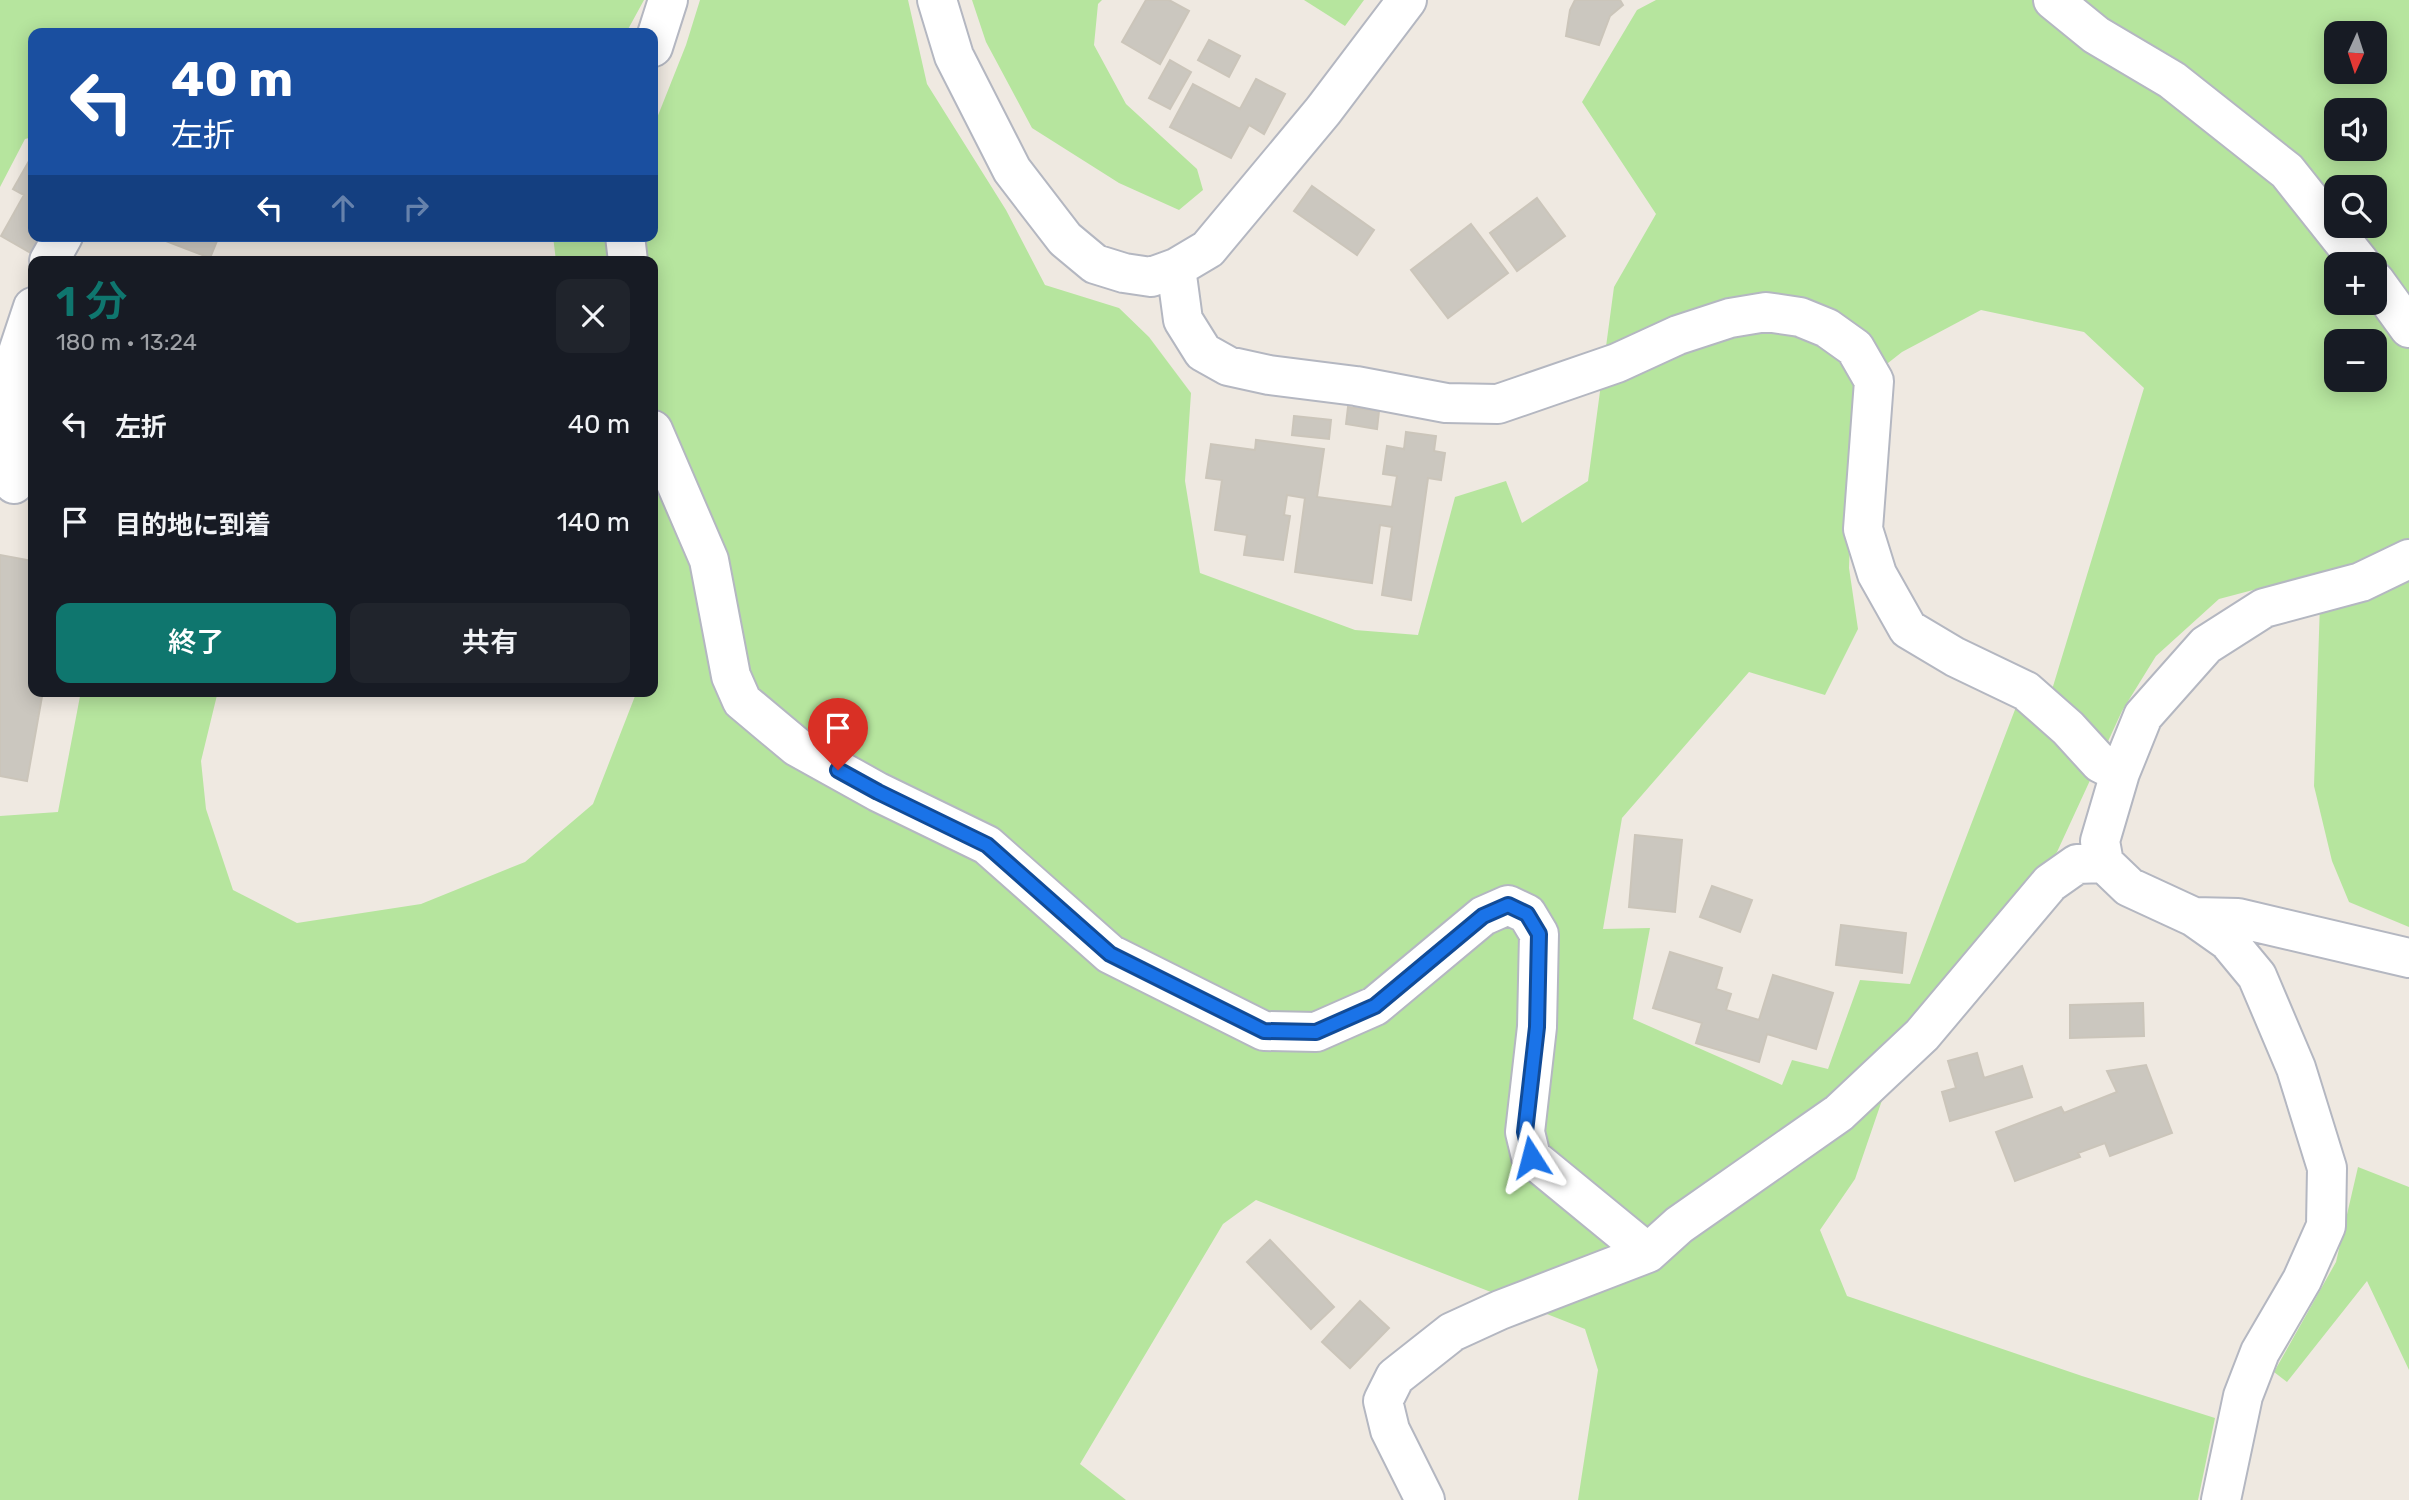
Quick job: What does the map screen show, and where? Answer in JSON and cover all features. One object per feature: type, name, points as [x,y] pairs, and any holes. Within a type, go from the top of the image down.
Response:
[{"type":"street","points":[[658,31],[668,0]]},
{"type":"street","points":[[937,0],[954,56],[986,122],[1012,170],[1065,239],[1095,264],[1124,273],[1151,277],[1176,268],[1208,249],[1323,111],[1407,0]]},
{"type":"street","points":[[2053,0],[2096,35],[2172,80],[2287,171],[2351,252]]},
{"type":"street","points":[[1176,268],[1183,320],[1203,352],[1228,366],[1446,403],[1498,404],[1617,363],[1678,335],[1730,318],[1766,312],[1800,317],[1826,328],[1855,348],[1874,381],[1863,529],[1877,574],[1908,629],[1955,657],[2026,691],[2068,728],[2100,763],[2120,773]]},
{"type":"street","points":[[2387,298],[2409,328]]},
{"type":"street","points":[[14,484],[18,352],[28,322]]},
{"type":"street","points":[[658,442],[709,559],[731,676],[742,701],[797,747],[878,792],[987,845],[1110,954],[1264,1031],[1316,1032],[1375,1006],[1483,916],[1508,905],[1527,914],[1539,934],[1537,1027],[1525,1132],[1531,1157],[1648,1253]]},
{"type":"street","points":[[2221,1500],[2243,1396],[2260,1352],[2302,1280],[2326,1226],[2327,1168],[2296,1068],[2257,976],[2228,941],[2194,917],[2129,887],[2104,863],[2101,841],[2120,773],[2143,716],[2206,645],[2264,608],[2361,582],[2409,559]]},
{"type":"street","points":[[1425,1500],[1390,1430],[1383,1401],[1395,1377],[1452,1332],[1500,1310],[1648,1253],[1679,1225],[1839,1112],[1922,1035],[2050,883],[2077,864],[2104,863]]},
{"type":"street","points":[[2194,917],[2238,918],[2409,958]]},
{"type":"green space","points":[[0,0],[644,0],[629,28],[28,28],[28,138],[25,139],[0,187]]},
{"type":"green space","points":[[700,0],[908,0],[927,84],[1006,210],[1045,285],[1119,308],[1149,337],[1191,393],[1185,481],[1200,573],[1355,630],[1418,635],[1455,497],[1506,481],[1522,523],[1588,481],[1614,287],[1656,214],[1582,102],[1637,10],[1656,0],[2409,0],[2409,927],[2349,902],[2332,861],[2314,786],[2321,572],[2219,599],[2156,656],[2122,711],[2057,852],[1979,954],[1904,1036],[1855,1179],[1820,1230],[1847,1296],[2215,1418],[2198,1500],[1578,1500],[1598,1370],[1585,1329],[1256,1200],[1223,1224],[1080,1464],[1126,1500],[0,1500],[0,816],[58,812],[80,697],[217,697],[201,761],[206,809],[233,890],[297,923],[421,904],[525,862],[593,804],[635,697],[658,697],[658,256],[555,256],[554,242],[658,242],[658,115],[686,45]],"holes":[[[1981,310],[2084,332],[2144,388],[2040,729],[2016,707],[1910,984],[1860,980],[1828,1069],[1792,1060],[1782,1085],[1633,1019],[1650,928],[1603,929],[1622,818],[1749,672],[1825,695],[1858,629],[1849,568],[1855,389],[1902,352]]]},
{"type":"green space","points":[[972,0],[1102,0],[1098,4],[1094,45],[1126,104],[1197,169],[1203,190],[1179,210],[1119,183],[1032,128],[986,42]]},
{"type":"green space","points":[[1304,0],[1364,0],[1345,26]]},
{"type":"green space","points":[[2358,1167],[2409,1187],[2409,1370],[2367,1281],[2287,1382],[2274,1372],[2336,1262]]},
{"type":"building","points":[[1146,0],[1169,0],[1189,11],[1160,64],[1122,42]]},
{"type":"building","points":[[1575,0],[1620,0],[1623,5],[1610,16],[1599,45],[1566,36],[1570,10]]},
{"type":"building","points":[[1209,40],[1240,56],[1229,77],[1198,60]]},
{"type":"building","points":[[1170,60],[1191,72],[1170,109],[1149,98]]},
{"type":"building","points":[[1256,79],[1285,94],[1264,134],[1249,125],[1231,158],[1170,127],[1193,84],[1240,109]]},
{"type":"building","points":[[28,163],[28,242],[44,242],[36,256],[1,236],[24,195],[13,189]]},
{"type":"building","points":[[1312,186],[1374,230],[1357,255],[1294,211]]},
{"type":"building","points":[[1537,198],[1565,236],[1517,271],[1490,233]]},
{"type":"building","points":[[1471,224],[1508,273],[1448,318],[1411,270]]},
{"type":"building","points":[[169,242],[217,242],[211,256]]},
{"type":"building","points":[[1348,407],[1379,411],[1377,429],[1346,424]]},
{"type":"building","points":[[1294,416],[1331,420],[1329,439],[1292,435]]},
{"type":"building","points":[[1406,432],[1436,436],[1434,451],[1445,453],[1441,480],[1428,478],[1411,600],[1382,595],[1392,527],[1380,525],[1372,583],[1295,572],[1305,498],[1287,495],[1284,515],[1290,516],[1283,560],[1244,555],[1247,535],[1215,530],[1222,480],[1206,478],[1211,444],[1255,450],[1256,440],[1324,449],[1317,497],[1392,507],[1397,476],[1383,474],[1387,446],[1404,449]]},
{"type":"building","points":[[0,555],[28,560],[28,697],[42,697],[27,781],[0,776]]},
{"type":"building","points":[[1635,835],[1682,840],[1675,912],[1629,907]]},
{"type":"building","points":[[1712,886],[1752,900],[1740,932],[1700,917]]},
{"type":"building","points":[[1841,925],[1906,933],[1902,973],[1836,965]]},
{"type":"building","points":[[1670,952],[1722,968],[1716,989],[1731,994],[1726,1010],[1759,1020],[1773,975],[1833,993],[1816,1049],[1767,1034],[1759,1062],[1696,1043],[1702,1023],[1653,1008]]},
{"type":"building","points":[[2143,1003],[2144,1036],[2070,1038],[2070,1005]]},
{"type":"building","points":[[1977,1053],[1984,1078],[2022,1066],[2032,1097],[1950,1121],[1942,1092],[1956,1088],[1948,1061]]},
{"type":"building","points":[[2146,1065],[2172,1133],[2110,1156],[2105,1143],[2078,1153],[2080,1157],[2015,1181],[1996,1132],[2061,1107],[2064,1113],[2117,1092],[2107,1071]]},
{"type":"building","points":[[1270,1240],[1334,1307],[1311,1329],[1247,1262]]},
{"type":"building","points":[[1360,1301],[1389,1328],[1350,1368],[1322,1342]]},
{"type":"route","points":[[838,770],[987,845],[1110,954],[1264,1031],[1316,1032],[1375,1006],[1483,916],[1508,905],[1527,914],[1539,934],[1537,1027],[1525,1132],[1531,1157]]}]
